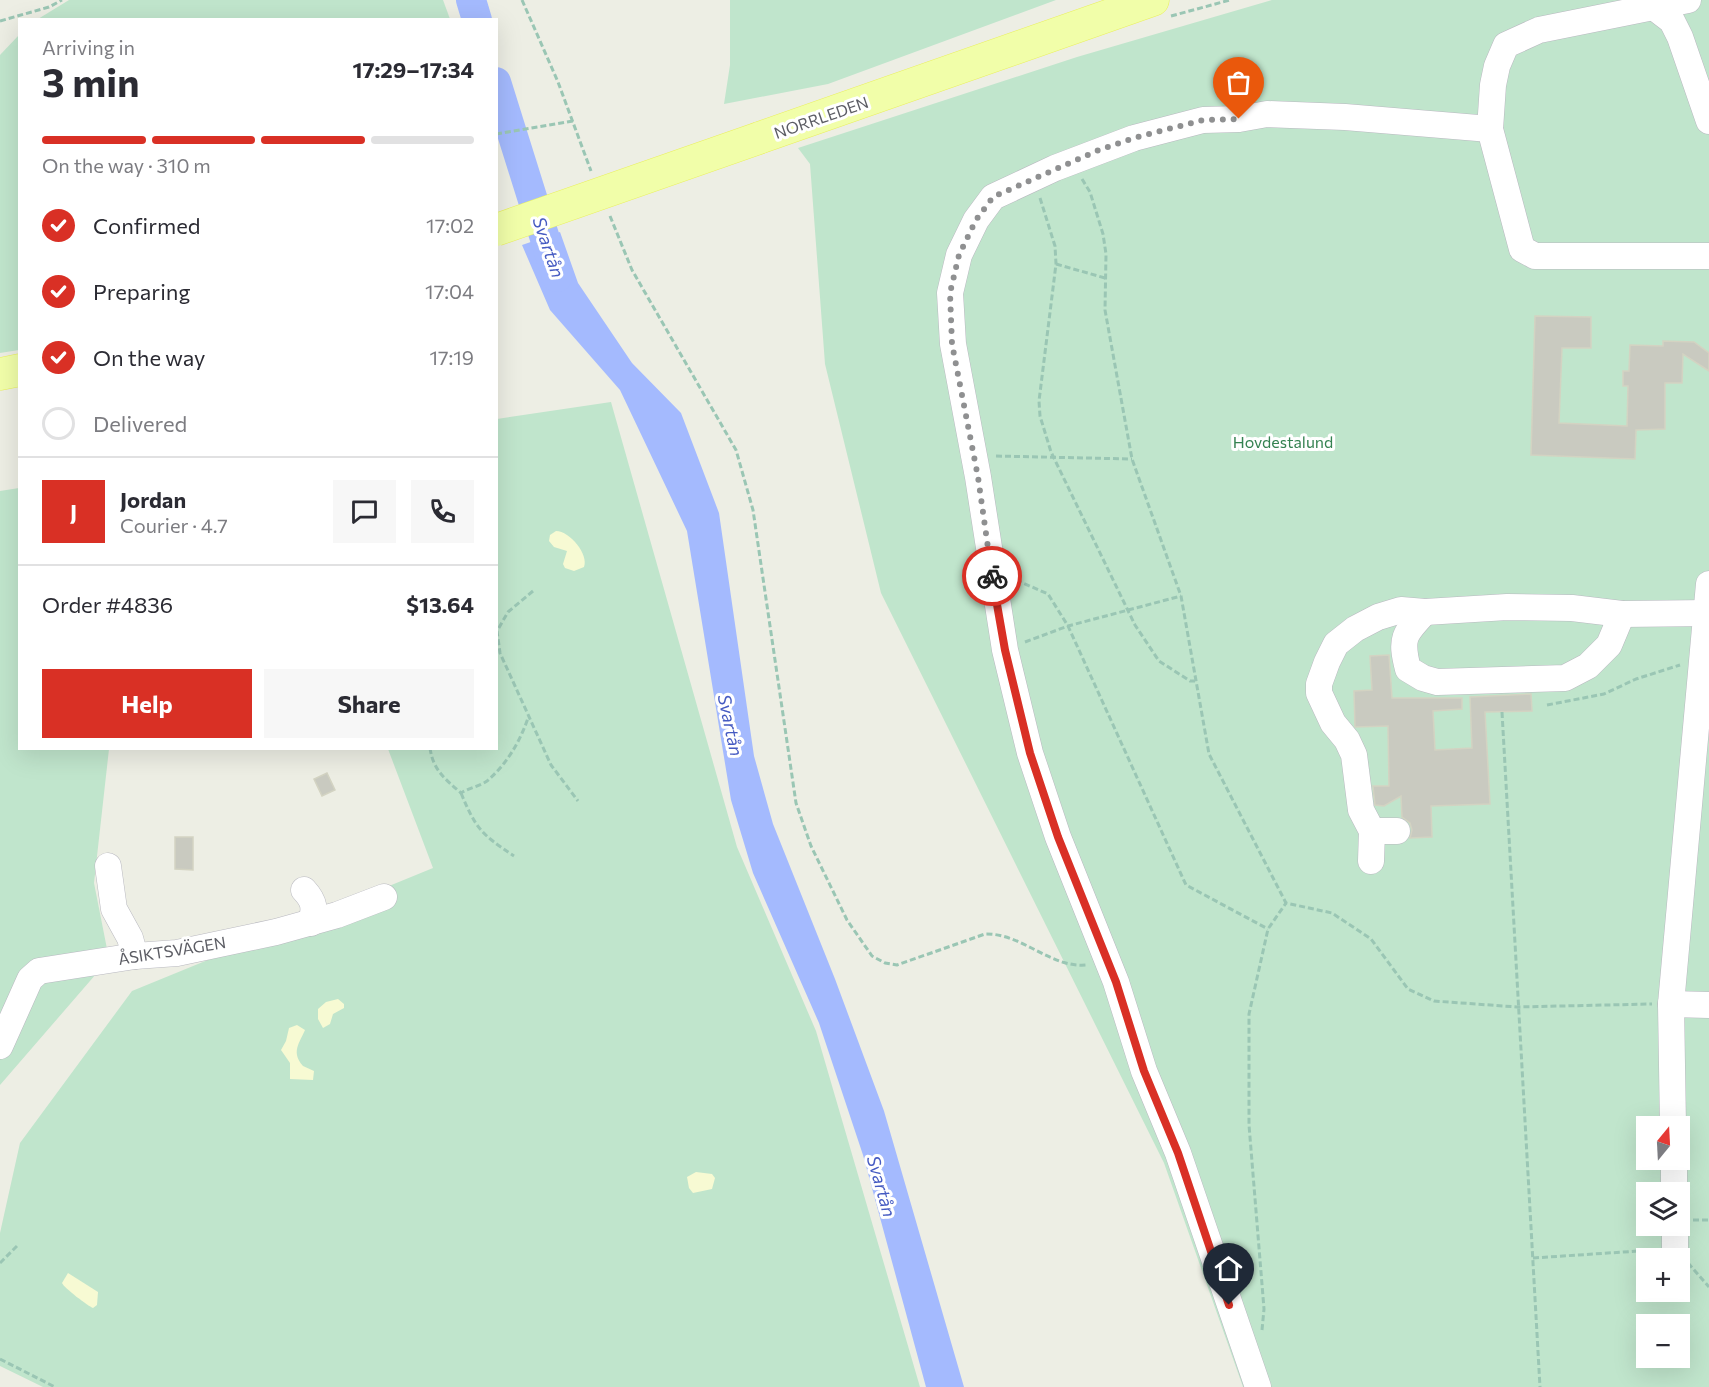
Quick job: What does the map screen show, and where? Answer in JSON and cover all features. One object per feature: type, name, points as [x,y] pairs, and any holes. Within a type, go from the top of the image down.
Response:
[{"type":"main road","name":"NORRLEDEN","points":[[498,229],[1152,1]]},
{"type":"main road","points":[[0,374],[18,370]]},
{"type":"street","points":[[1688,0],[1539,30],[1506,45],[1497,66],[1493,85],[1490,129],[1522,249],[1525,252],[1535,256],[1709,256]]},
{"type":"street","points":[[1654,8],[1672,21],[1709,121]]},
{"type":"street","points":[[1258,1387],[1178,1153],[1144,1071],[1109,963],[1058,837],[1030,753],[1005,650],[993,581],[974,455],[952,344],[950,293],[959,255],[976,220],[993,197],[1134,138],[1203,120],[1239,119],[1267,114],[1345,117],[1490,129]]},
{"type":"street","points":[[1673,1116],[1671,1004],[1709,585]]},
{"type":"street","points":[[1371,861],[1372,831],[1361,810],[1354,755],[1347,740],[1333,723],[1319,693],[1319,684],[1336,644],[1355,629],[1378,617],[1401,610],[1425,612],[1507,607],[1572,608],[1622,614],[1708,613]]},
{"type":"street","points":[[1425,612],[1410,628],[1402,646],[1408,669],[1423,678],[1437,682],[1565,678],[1588,666],[1609,645],[1622,614]]},
{"type":"street","points":[[1372,831],[1397,831]]},
{"type":"street","points":[[108,866],[114,909],[130,938],[135,956]]},
{"type":"street","points":[[304,890],[314,901],[315,910],[310,923]]},
{"type":"street","name":"ÅSIKTSVÄGEN","points":[[0,1046],[30,979],[39,971],[135,956],[177,953],[310,923],[384,897]]},
{"type":"street","points":[[1671,1004],[1709,1005]]},
{"type":"path","points":[[0,21],[49,7],[62,0]]},
{"type":"path","points":[[522,0],[593,175]]},
{"type":"path","points":[[498,134],[573,121]]},
{"type":"path","points":[[1072,162],[1090,192],[1097,213],[1106,254],[1105,310],[1132,459],[1181,596],[1209,754],[1286,903]]},
{"type":"path","points":[[1033,180],[1048,221],[1056,264],[1039,401],[1040,416],[1053,457],[1127,610],[1159,661],[1190,681],[1196,681]]},
{"type":"path","points":[[606,207],[632,270],[736,450],[745,476],[755,521],[795,803],[810,846],[847,920],[872,956],[885,963],[897,965],[985,934],[1000,933],[1060,961],[1078,966],[1109,963]]},
{"type":"path","points":[[1056,264],[1105,278]]},
{"type":"path","points":[[974,455],[1132,459]]},
{"type":"path","points":[[993,581],[1019,579],[1048,594],[1068,626],[1186,885],[1268,929]]},
{"type":"path","points":[[498,629],[508,612],[533,591]]},
{"type":"path","points":[[1005,650],[1068,626],[1181,596]]},
{"type":"path","points":[[498,638],[500,653],[551,765],[578,801]]},
{"type":"path","points":[[1547,705],[1604,694],[1636,679],[1701,659]]},
{"type":"path","points":[[1502,712],[1540,1387]]},
{"type":"path","points":[[461,793],[485,782],[505,761],[521,738],[529,716]]},
{"type":"path","points":[[430,750],[432,762],[440,775],[461,793],[473,823],[483,835],[514,856]]},
{"type":"path","points":[[1262,1330],[1264,1309],[1249,1125],[1249,1014],[1268,929],[1286,903]]},
{"type":"path","points":[[1286,903],[1332,913],[1371,939],[1408,989],[1434,1001],[1517,1007],[1671,1004]]},
{"type":"path","points":[[1533,1258],[1675,1237],[1709,1287]]},
{"type":"path","points":[[0,1263],[19,1244]]},
{"type":"path","points":[[0,1359],[55,1387]]},
{"type":"green space","points":[[69,0],[443,0],[450,18],[40,18]]},
{"type":"green space","points":[[730,0],[1056,0],[828,84],[724,104],[730,65]]},
{"type":"green space","name":"Hovdestalund","points":[[1272,0],[1709,0],[1709,1387],[1243,1387],[1164,1163],[881,593],[825,364],[810,164],[798,148],[1077,57]]},
{"type":"green space","points":[[18,36],[18,350],[0,353],[0,55]]},
{"type":"green space","points":[[611,402],[737,847],[816,1031],[920,1387],[43,1387],[0,1366],[0,1233],[20,1143],[132,991],[433,868],[388,750],[498,750],[498,419]]},
{"type":"green space","points":[[18,488],[18,750],[109,750],[94,883],[109,959],[0,1085],[0,491]]},
{"type":"sand","points":[[556,531],[567,535],[577,544],[584,556],[584,567],[574,571],[565,568],[563,564],[567,551],[554,547],[549,541],[550,535]]},
{"type":"sand","points":[[338,999],[344,1004],[344,1008],[333,1014],[330,1024],[323,1028],[318,1019],[318,1009],[326,1002]]},
{"type":"sand","points":[[297,1025],[305,1030],[297,1048],[297,1056],[303,1066],[314,1071],[313,1080],[290,1079],[290,1063],[281,1050],[289,1028]]},
{"type":"sand","points":[[696,1172],[712,1174],[715,1178],[712,1189],[693,1193],[689,1188],[687,1177]]},
{"type":"sand","points":[[68,1273],[98,1292],[97,1305],[90,1307],[62,1283]]},
{"type":"water","points":[[560,232],[578,283],[632,363],[681,413],[719,513],[754,756],[773,824],[835,979],[884,1111],[964,1387],[926,1387],[863,1155],[819,1023],[753,873],[731,800],[687,531],[620,390],[550,310],[522,245]]},
{"type":"building","points":[[1535,316],[1591,317],[1591,348],[1562,348],[1559,423],[1627,426],[1628,386],[1623,386],[1623,371],[1629,371],[1630,345],[1663,346],[1663,341],[1694,342],[1709,353],[1709,371],[1683,354],[1682,383],[1665,383],[1665,429],[1636,430],[1635,459],[1531,455]]},
{"type":"building","points":[[1389,655],[1392,698],[1462,698],[1462,709],[1433,711],[1435,750],[1472,748],[1470,697],[1531,694],[1532,711],[1485,712],[1490,804],[1431,806],[1432,837],[1410,838],[1412,830],[1410,823],[1402,817],[1401,796],[1384,806],[1375,805],[1373,786],[1389,786],[1388,726],[1355,727],[1354,691],[1372,690],[1370,656]]},
{"type":"building","points":[[327,773],[335,790],[322,796],[314,779]]},
{"type":"building","points":[[175,837],[193,837],[193,870],[175,869]]},
{"type":"waterway","name":"Svartån","points":[[471,0],[476,18]]},
{"type":"waterway","name":"Svartån","points":[[498,88],[557,277]]},
{"type":"way so far","points":[[992,576],[978,477],[952,344],[950,293],[959,255],[976,220],[993,197],[1099,150],[1134,138],[1203,120],[1239,119]]},
{"type":"route","points":[[992,576],[1005,650],[1030,753],[1058,837],[1116,982],[1144,1071],[1178,1153],[1229,1305]]}]
